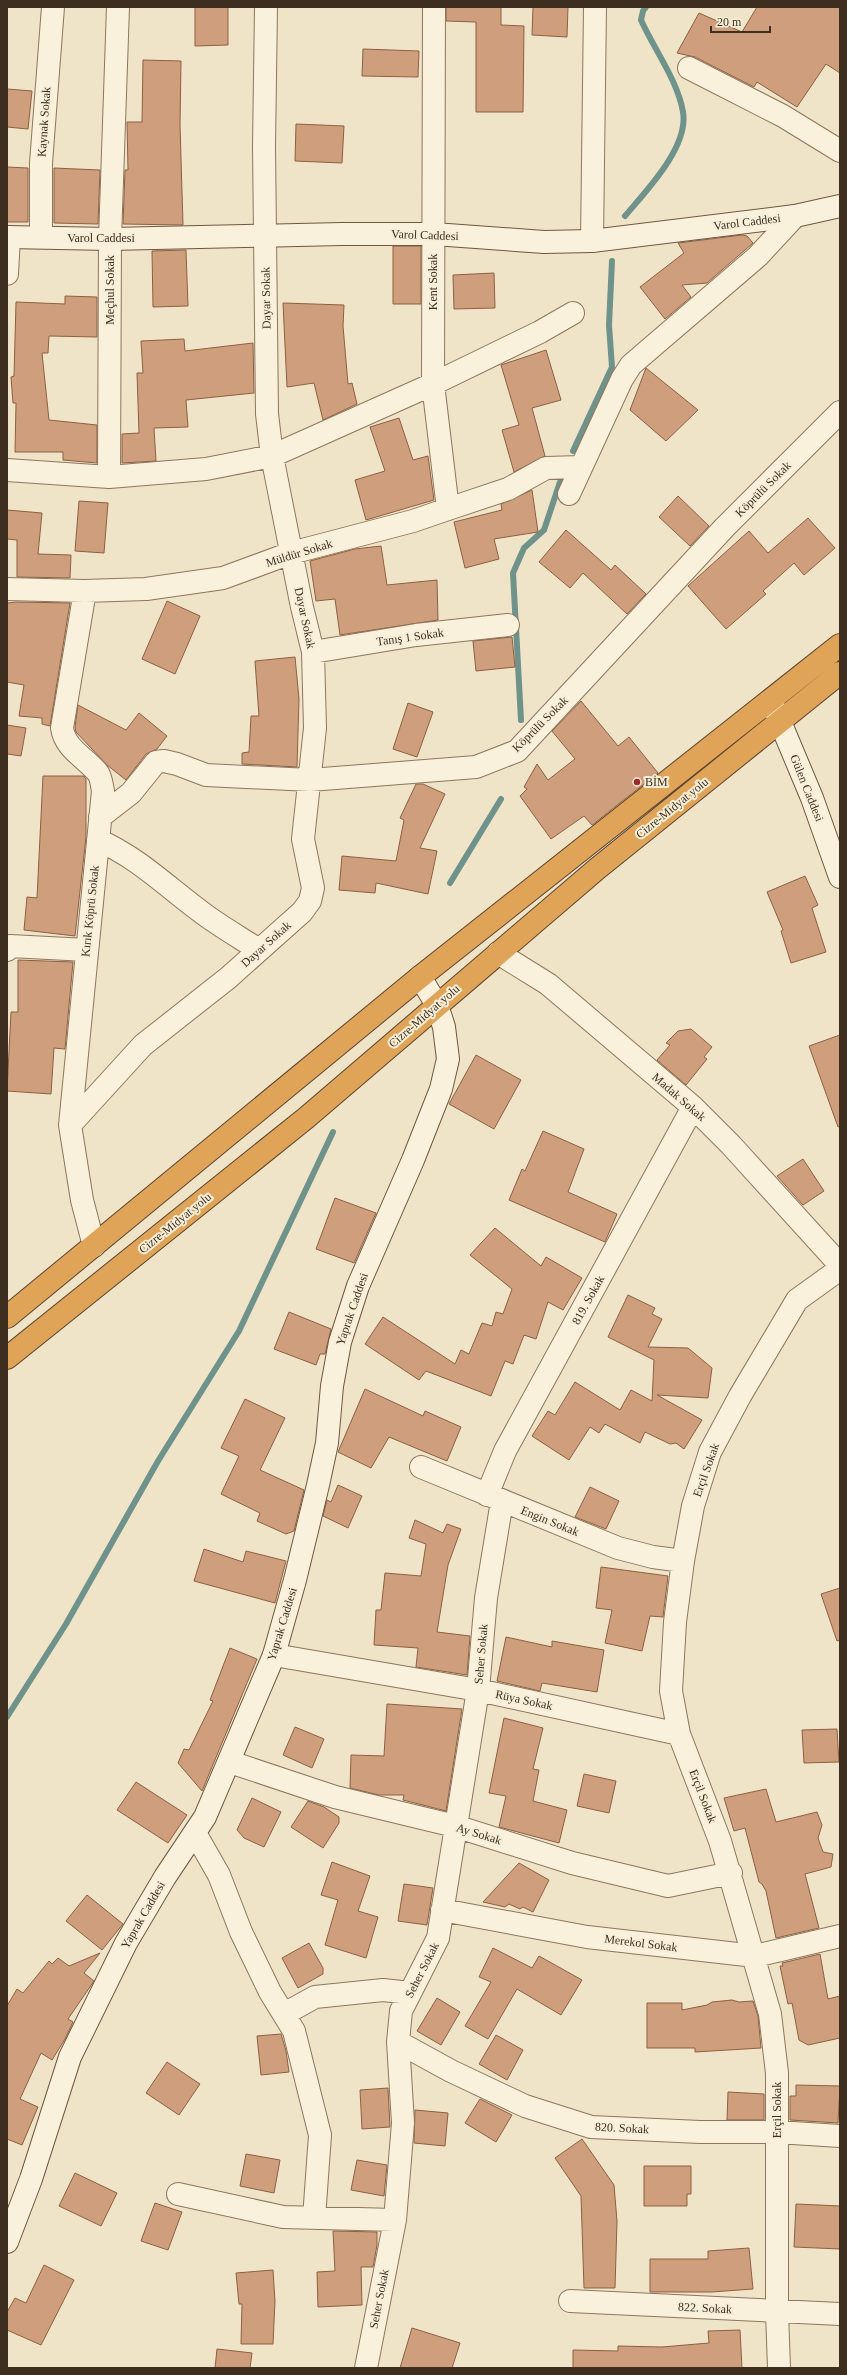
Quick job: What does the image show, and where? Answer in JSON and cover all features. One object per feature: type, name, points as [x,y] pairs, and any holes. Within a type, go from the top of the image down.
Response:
[{"type":"highway","name":"Cizre-Midyat yolu","points":[[7,1317],[420,977],[840,645]]},
{"type":"highway","name":"Cizre-Midyat yolu","points":[[7,1358],[306,1118],[498,953],[779,722],[840,674]]},
{"type":"street","name":"Kaynak Sokak","points":[[41,237],[41,163],[53,7]]},
{"type":"street","name":"Meçhul Sokak","points":[[109,477],[110,239],[118,7]]},
{"type":"street","name":"Dayar Sokak","points":[[70,1124],[143,1045],[228,978],[302,912],[310,901],[313,888],[303,839],[315,728],[313,652],[291,553],[272,456],[267,414],[264,236],[266,7]]},
{"type":"street","name":"Kent Sokak","points":[[434,7],[433,384],[448,509]]},
{"type":"street","points":[[592,240],[595,7]]},
{"type":"street","points":[[689,68],[783,116],[840,151]]},
{"type":"street","name":"Varol Caddesi","points":[[8,237],[110,239],[342,234],[434,234],[544,242],[592,240],[795,216],[840,206]]},
{"type":"street","points":[[569,494],[622,379],[631,365],[758,256],[795,216]]},
{"type":"street","points":[[7,274],[8,237]]},
{"type":"street","points":[[7,470],[109,477],[206,468],[272,456],[433,384],[540,332],[573,313]]},
{"type":"street","name":"Köprülü Sokak","points":[[100,817],[131,793],[156,762],[164,761],[177,764],[206,775],[310,780],[476,766],[517,751],[724,527],[840,412]]},
{"type":"street","name":"Müldür Sokak","points":[[7,589],[85,591],[146,589],[223,578],[291,553],[413,521],[508,488],[546,468],[581,467]]},
{"type":"street","name":"Kırık Köprü Sokak","points":[[85,591],[62,728],[63,737],[72,748],[99,774],[102,791],[70,1124],[82,1200],[94,1246]]},
{"type":"street","name":"Tanış 1 Sokak","points":[[313,652],[416,635],[508,625]]},
{"type":"street","name":"Gülen Caddesi","points":[[771,700],[812,798],[840,876]]},
{"type":"street","points":[[98,840],[116,848],[143,864],[207,917],[259,950]]},
{"type":"street","points":[[7,950],[10,946],[87,950]]},
{"type":"street","name":"Madak Sokak","points":[[498,953],[548,984],[693,1107],[731,1145],[840,1265]]},
{"type":"street","name":"Yaprak Caddesi","points":[[7,2242],[31,2179],[70,2058],[126,1943],[165,1877],[205,1817],[230,1762],[274,1655],[295,1580],[320,1478],[327,1443],[332,1386],[340,1342],[358,1286],[413,1160],[441,1089],[448,1059],[444,1027],[437,1004],[420,977]]},
{"type":"street","name":"819. Sokak","points":[[494,1498],[505,1451],[693,1107]]},
{"type":"street","name":"Erçil Sokak","points":[[779,2368],[777,2312],[777,2073],[770,2014],[731,1874],[680,1734],[670,1691],[675,1622],[683,1561],[694,1506],[710,1452],[740,1396],[797,1300],[840,1269]]},
{"type":"street","name":"Engin Sokak","points":[[421,1467],[618,1548],[653,1557],[683,1561]]},
{"type":"street","name":"Seher Sokak","points":[[366,2368],[394,2220],[403,2123],[398,2042],[401,2011],[438,1938],[478,1690],[494,1498]]},
{"type":"street","name":"Rüya Sokak","points":[[274,1655],[478,1690],[680,1734]]},
{"type":"street","name":"Ay Sokak","points":[[230,1762],[335,1797],[455,1826],[572,1862],[668,1886],[731,1874]]},
{"type":"street","points":[[195,1833],[219,1875],[241,1932],[294,2031],[320,2135],[314,2218]]},
{"type":"street","name":"Merekol Sokak","points":[[442,1910],[588,1937],[755,1956],[840,1936]]},
{"type":"street","points":[[284,2014],[315,1997],[383,1990],[410,1993]]},
{"type":"street","name":"820. Sokak","points":[[398,2042],[451,2071],[526,2106],[591,2127],[700,2132],[777,2132],[840,2136]]},
{"type":"street","points":[[178,2194],[284,2217],[394,2220]]},
{"type":"street","name":"822. Sokak","points":[[570,2300],[777,2312],[840,2314]]},
{"type":"building","points":[[195,7],[228,7],[228,45],[195,46]]},
{"type":"building","points":[[446,7],[501,7],[501,25],[524,26],[523,112],[476,112],[476,22],[446,21]]},
{"type":"building","points":[[533,7],[568,7],[567,37],[532,35]]},
{"type":"building","points":[[757,7],[840,7],[840,73],[826,64],[797,107],[757,82],[754,87],[695,57],[677,53],[699,13],[742,32]]},
{"type":"building","points":[[363,49],[419,51],[418,77],[362,76]]},
{"type":"building","points":[[143,60],[181,61],[180,125],[183,225],[123,224],[125,170],[128,170],[127,122],[142,122]]},
{"type":"building","points":[[7,89],[32,91],[28,129],[7,127]]},
{"type":"building","points":[[296,124],[344,126],[342,163],[295,161]]},
{"type":"building","points":[[7,167],[28,168],[28,222],[7,222]]},
{"type":"building","points":[[54,168],[100,170],[98,224],[54,223]]},
{"type":"building","points":[[742,235],[747,236],[753,243],[707,283],[682,285],[691,297],[665,319],[640,287],[684,253],[678,243]]},
{"type":"building","points":[[393,246],[421,246],[421,304],[393,304]]},
{"type":"building","points":[[186,250],[188,306],[153,307],[152,251]]},
{"type":"building","points":[[494,273],[495,308],[454,309],[453,275]]},
{"type":"building","points":[[65,296],[97,297],[97,337],[49,336],[48,353],[42,353],[49,420],[97,425],[97,463],[63,460],[63,452],[15,452],[16,403],[13,403],[11,377],[14,376],[16,302],[65,304]]},
{"type":"building","points":[[283,303],[344,305],[343,326],[348,384],[352,383],[357,404],[323,420],[314,383],[287,387]]},
{"type":"building","points":[[184,339],[185,351],[253,343],[254,393],[186,400],[188,427],[154,428],[156,461],[122,463],[122,434],[139,433],[137,373],[143,373],[141,341]]},
{"type":"building","points":[[546,350],[561,400],[532,408],[545,456],[514,472],[502,430],[519,425],[501,365]]},
{"type":"building","points":[[646,368],[698,410],[666,441],[630,410]]},
{"type":"building","points":[[399,418],[413,460],[428,456],[434,500],[366,520],[355,480],[385,471],[370,427]]},
{"type":"building","points":[[532,490],[538,532],[494,539],[499,559],[465,568],[454,522],[502,510],[501,504]]},
{"type":"building","points":[[678,496],[709,526],[690,546],[659,517]]},
{"type":"building","points":[[79,501],[108,503],[104,553],[75,551]]},
{"type":"building","points":[[7,510],[42,513],[38,554],[71,555],[70,578],[17,577],[17,540],[7,539]]},
{"type":"building","points":[[808,518],[835,548],[804,575],[794,563],[763,591],[766,594],[726,629],[688,586],[749,531],[768,553]]},
{"type":"building","points":[[566,530],[611,570],[615,565],[646,594],[627,614],[583,573],[570,588],[539,562]]},
{"type":"building","points":[[381,546],[387,585],[437,580],[438,620],[340,635],[335,599],[316,601],[310,561],[355,549]]},
{"type":"building","points":[[167,601],[200,616],[175,674],[142,659]]},
{"type":"building","points":[[7,603],[70,603],[50,726],[42,724],[42,718],[19,716],[24,685],[7,682]]},
{"type":"building","points":[[512,637],[515,667],[476,671],[473,641]]},
{"type":"building","points":[[295,657],[299,699],[297,767],[242,764],[242,753],[249,752],[251,716],[259,716],[255,661]]},
{"type":"building","points":[[581,701],[618,746],[629,737],[658,773],[592,825],[584,816],[551,839],[520,796],[527,789],[524,787],[537,764],[548,780],[575,759],[552,731]]},
{"type":"building","points":[[408,703],[433,712],[417,757],[393,749]]},
{"type":"building","points":[[78,705],[126,730],[139,713],[167,736],[157,749],[146,754],[126,780],[107,765],[76,732],[75,727]]},
{"type":"building","points":[[7,725],[26,728],[21,756],[7,754]]},
{"type":"building","points":[[43,776],[84,776],[86,779],[86,837],[75,936],[24,930],[27,897],[37,898]]},
{"type":"building","points":[[416,784],[423,784],[445,794],[420,848],[437,851],[428,894],[376,883],[375,893],[339,890],[342,856],[396,861],[404,820],[400,818]]},
{"type":"building","points":[[805,876],[818,905],[812,908],[826,952],[791,963],[781,931],[783,930],[767,892]]},
{"type":"building","points":[[18,960],[73,962],[65,1049],[54,1048],[51,1094],[7,1091],[11,1012],[18,1012]]},
{"type":"building","points":[[691,1029],[712,1047],[704,1057],[707,1059],[686,1085],[657,1060],[670,1045],[666,1043],[678,1031]]},
{"type":"building","points":[[840,1035],[840,1126],[838,1127],[809,1046]]},
{"type":"building","points":[[476,1055],[521,1080],[494,1129],[449,1104]]},
{"type":"building","points":[[543,1131],[584,1149],[568,1192],[617,1214],[605,1242],[509,1200],[522,1169],[525,1171]]},
{"type":"building","points":[[803,1159],[824,1191],[803,1205],[777,1176]]},
{"type":"building","points":[[335,1198],[376,1213],[354,1263],[316,1249]]},
{"type":"building","points":[[495,1228],[541,1266],[546,1257],[582,1278],[563,1310],[548,1302],[536,1339],[524,1335],[513,1364],[505,1361],[491,1396],[426,1371],[419,1380],[365,1344],[383,1317],[455,1364],[461,1350],[469,1354],[482,1323],[492,1326],[496,1312],[503,1314],[512,1289],[470,1255]]},
{"type":"building","points":[[628,1295],[655,1308],[652,1314],[662,1319],[648,1347],[688,1348],[712,1368],[708,1398],[657,1395],[702,1420],[684,1449],[676,1443],[670,1444],[645,1432],[640,1443],[605,1424],[599,1433],[590,1427],[569,1460],[532,1436],[548,1411],[555,1415],[575,1382],[620,1410],[631,1390],[652,1401],[654,1360],[608,1337]]},
{"type":"building","points":[[289,1312],[331,1329],[325,1354],[320,1354],[316,1365],[274,1349]]},
{"type":"building","points":[[365,1389],[423,1416],[425,1411],[461,1427],[447,1461],[389,1437],[371,1468],[338,1452]]},
{"type":"building","points":[[245,1399],[285,1418],[260,1470],[304,1490],[294,1531],[286,1534],[257,1521],[260,1513],[221,1494],[239,1456],[221,1448]]},
{"type":"building","points":[[338,1485],[362,1496],[348,1528],[323,1516],[327,1500],[331,1502]]},
{"type":"building","points":[[590,1487],[619,1501],[606,1529],[575,1517]]},
{"type":"building","points":[[415,1520],[443,1533],[447,1524],[461,1529],[448,1565],[437,1632],[470,1636],[467,1675],[416,1667],[418,1648],[374,1645],[376,1610],[381,1610],[385,1573],[421,1576],[426,1544],[409,1538]]},
{"type":"building","points":[[204,1549],[243,1562],[246,1551],[286,1561],[275,1603],[194,1581]]},
{"type":"building","points":[[601,1567],[668,1576],[663,1617],[650,1616],[642,1651],[605,1643],[612,1610],[596,1608]]},
{"type":"building","points":[[840,1588],[840,1640],[837,1641],[821,1594]]},
{"type":"building","points":[[506,1637],[552,1647],[552,1641],[604,1650],[597,1692],[542,1683],[540,1691],[497,1681]]},
{"type":"building","points":[[230,1648],[257,1659],[202,1791],[178,1763],[184,1749],[189,1750],[213,1701],[210,1700]]},
{"type":"building","points":[[387,1704],[462,1709],[446,1811],[403,1800],[404,1795],[379,1795],[350,1788],[351,1755],[384,1756]]},
{"type":"building","points":[[504,1718],[543,1728],[533,1769],[539,1770],[533,1801],[567,1810],[559,1843],[499,1827],[506,1796],[489,1793]]},
{"type":"building","points":[[295,1727],[324,1739],[312,1768],[283,1755]]},
{"type":"building","points":[[837,1729],[839,1762],[804,1763],[802,1730]]},
{"type":"building","points":[[584,1774],[616,1781],[609,1813],[577,1806]]},
{"type":"building","points":[[136,1782],[187,1815],[168,1843],[117,1810]]},
{"type":"building","points":[[766,1789],[776,1822],[817,1812],[822,1825],[818,1838],[823,1852],[833,1854],[831,1867],[805,1874],[819,1928],[776,1938],[766,1891],[759,1882],[745,1828],[734,1831],[724,1798]]},
{"type":"building","points":[[252,1798],[281,1812],[264,1847],[244,1838],[237,1830]]},
{"type":"building","points":[[308,1801],[324,1807],[339,1817],[339,1823],[323,1848],[291,1827]]},
{"type":"building","points":[[332,1862],[370,1876],[358,1911],[378,1917],[366,1958],[325,1945],[338,1900],[321,1895]]},
{"type":"building","points":[[519,1863],[549,1880],[533,1912],[523,1907],[520,1909],[509,1904],[505,1907],[483,1902]]},
{"type":"building","points":[[404,1884],[433,1888],[427,1925],[398,1921]]},
{"type":"building","points":[[87,1895],[123,1924],[102,1950],[66,1921]]},
{"type":"building","points":[[309,1943],[323,1968],[323,1974],[298,1988],[282,1958]]},
{"type":"building","points":[[493,1948],[532,1968],[539,1956],[582,1980],[561,2015],[517,1989],[488,2039],[465,2026],[491,1982],[479,1977]]},
{"type":"building","points":[[100,1953],[84,1973],[94,1981],[68,2019],[73,2022],[65,2039],[52,2060],[41,2053],[20,2099],[38,2107],[22,2145],[7,2139],[7,2006],[17,1989],[23,1993],[49,1961],[52,1964],[58,1958],[69,1966]]},
{"type":"building","points":[[820,1954],[828,1999],[840,1996],[840,2038],[808,2045],[799,2040],[792,2003],[788,2004],[780,1966],[783,1966],[782,1963]]},
{"type":"building","points":[[437,1998],[460,2012],[441,2045],[417,2031]]},
{"type":"building","points":[[732,2000],[739,2002],[753,2001],[758,2016],[761,2048],[695,2052],[695,2048],[647,2048],[647,2003],[682,2003],[682,2010],[707,2005],[712,2002]]},
{"type":"building","points":[[281,2034],[286,2051],[289,2072],[261,2075],[257,2036]]},
{"type":"building","points":[[496,2035],[523,2050],[507,2080],[479,2064]]},
{"type":"building","points":[[167,2062],[200,2084],[179,2115],[146,2093]]},
{"type":"building","points":[[796,2085],[840,2086],[838,2123],[790,2120],[790,2096],[796,2096]]},
{"type":"building","points":[[388,2088],[390,2127],[362,2129],[360,2090]]},
{"type":"building","points":[[728,2092],[764,2094],[764,2120],[727,2120]]},
{"type":"building","points":[[480,2099],[512,2115],[496,2142],[465,2123]]},
{"type":"building","points":[[415,2110],[448,2113],[445,2146],[414,2143]]},
{"type":"building","points":[[582,2139],[614,2185],[617,2221],[615,2288],[584,2288],[581,2196],[555,2158]]},
{"type":"building","points":[[246,2154],[280,2160],[274,2193],[240,2186]]},
{"type":"building","points":[[357,2160],[387,2165],[384,2196],[351,2190]]},
{"type":"building","points":[[644,2166],[691,2166],[691,2194],[687,2194],[687,2206],[644,2206]]},
{"type":"building","points":[[75,2173],[117,2193],[101,2226],[59,2206]]},
{"type":"building","points":[[155,2203],[182,2212],[168,2250],[141,2241]]},
{"type":"building","points":[[796,2204],[840,2206],[840,2249],[794,2247]]},
{"type":"building","points":[[333,2231],[377,2232],[377,2245],[373,2267],[361,2267],[362,2305],[318,2307],[317,2272],[335,2271]]},
{"type":"building","points":[[749,2248],[753,2289],[712,2292],[650,2292],[650,2259],[708,2259],[708,2251]]},
{"type":"building","points":[[44,2265],[74,2280],[41,2345],[7,2330],[7,2312],[15,2298],[26,2303]]},
{"type":"building","points":[[273,2270],[275,2301],[273,2344],[241,2344],[242,2304],[239,2304],[236,2273]]},
{"type":"building","points":[[412,2328],[460,2343],[452,2368],[400,2368]]},
{"type":"building","points":[[740,2330],[742,2368],[573,2368],[573,2350],[618,2351],[618,2346],[662,2347],[709,2343],[708,2331]]},
{"type":"building","points":[[217,2349],[252,2353],[250,2368],[215,2368]]},
{"type":"waterway","points":[[625,216],[654,181],[673,154],[683,125],[683,112],[676,89],[641,20],[643,11],[646,7]]},
{"type":"waterway","points":[[573,451],[612,367],[609,325],[612,261]]},
{"type":"waterway","points":[[521,720],[513,573],[524,548],[544,530],[560,482]]},
{"type":"waterway","points":[[450,883],[501,799]]},
{"type":"waterway","points":[[7,1717],[66,1624],[158,1461],[239,1331],[333,1132]]},
{"type":"place","name":"BİM","points":[[637,782]]}]
